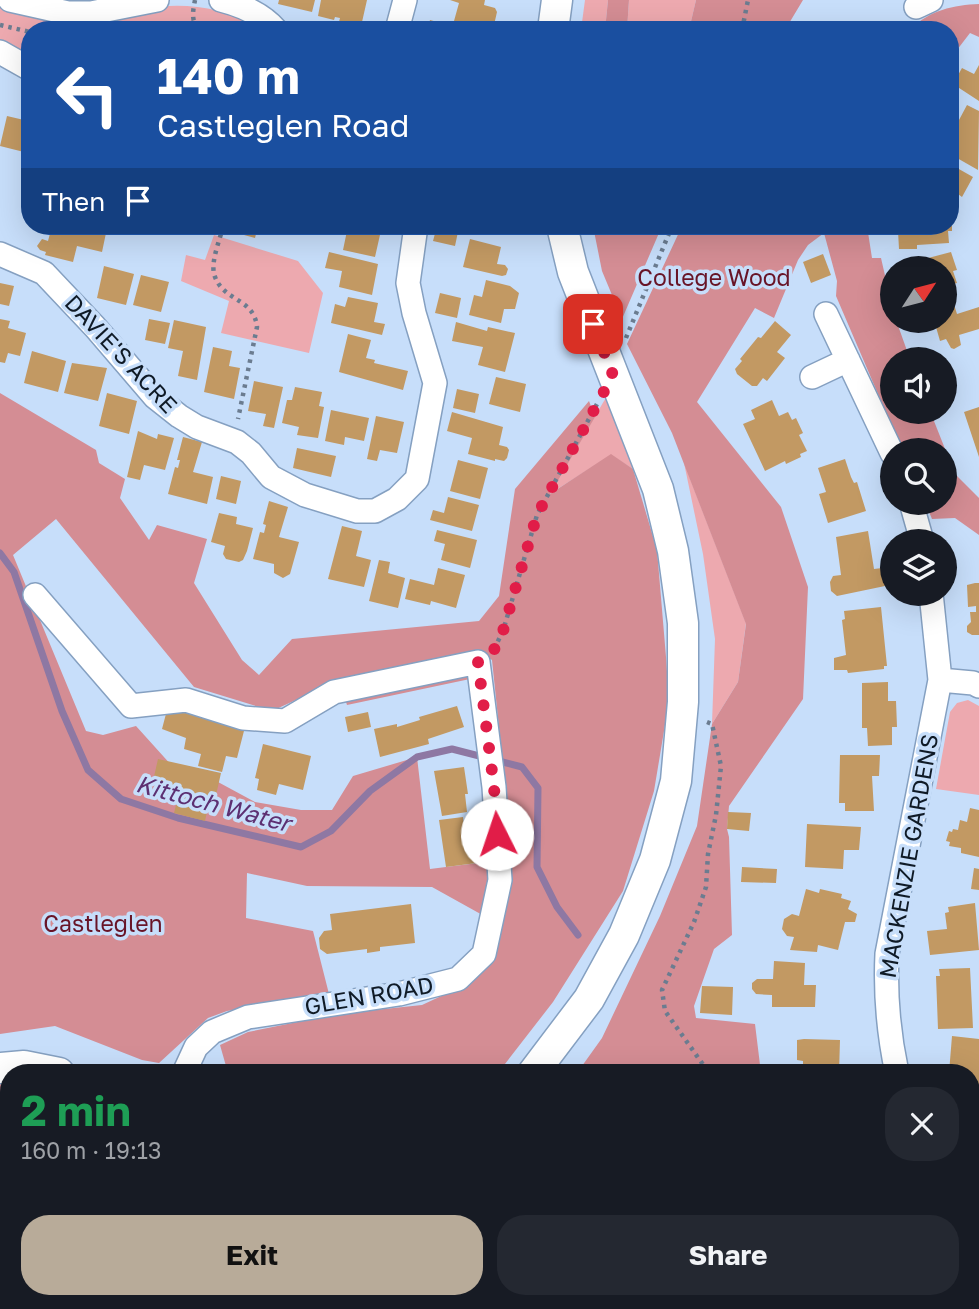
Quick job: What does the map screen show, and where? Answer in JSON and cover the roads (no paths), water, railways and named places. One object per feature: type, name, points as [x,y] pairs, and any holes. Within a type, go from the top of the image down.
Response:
[{"type":"street","points":[[10,0],[68,13],[91,13],[157,0]]},
{"type":"street","points":[[221,0],[241,5],[268,21]]},
{"type":"street","points":[[399,21],[405,0]]},
{"type":"street","points":[[554,21],[557,0]]},
{"type":"street","points":[[0,52],[21,64]]},
{"type":"street","name":"DAVIE'S ACRE","points":[[0,254],[44,273],[155,397],[171,410],[197,427],[231,440],[251,453],[271,477],[305,495],[357,511],[375,511],[397,499],[417,479],[435,383],[408,283],[415,235]]},
{"type":"street","points":[[540,1064],[589,999],[624,934],[655,860],[676,781],[683,702],[683,623],[673,551],[658,489],[573,272],[564,235]]},
{"type":"street","points":[[826,314],[885,438]]},
{"type":"street","points":[[812,377],[848,360]]},
{"type":"street","name":"GLEN ROAD","points":[[35,595],[131,706],[186,700],[243,718],[285,720],[334,692],[478,662],[494,787],[500,880],[484,954],[458,979],[399,993],[248,1017],[212,1032],[196,1047],[188,1064]]},
{"type":"street","name":"MACKENZIE GARDENS","points":[[895,1064],[888,1029],[885,993],[887,954],[940,680],[932,606]]},
{"type":"street","points":[[940,680],[973,682],[979,686]]},
{"type":"waterway","name":"Kittoch Water","points":[[0,553],[14,572],[62,711],[88,770],[121,799],[178,818],[301,847],[331,831],[370,791],[417,757],[452,749],[522,767],[538,788],[537,867],[557,907],[578,935]]},
{"type":"park label","name":"College Wood","points":[[714,278]]},
{"type":"park label","name":"Castleglen","points":[[103,924]]}]
